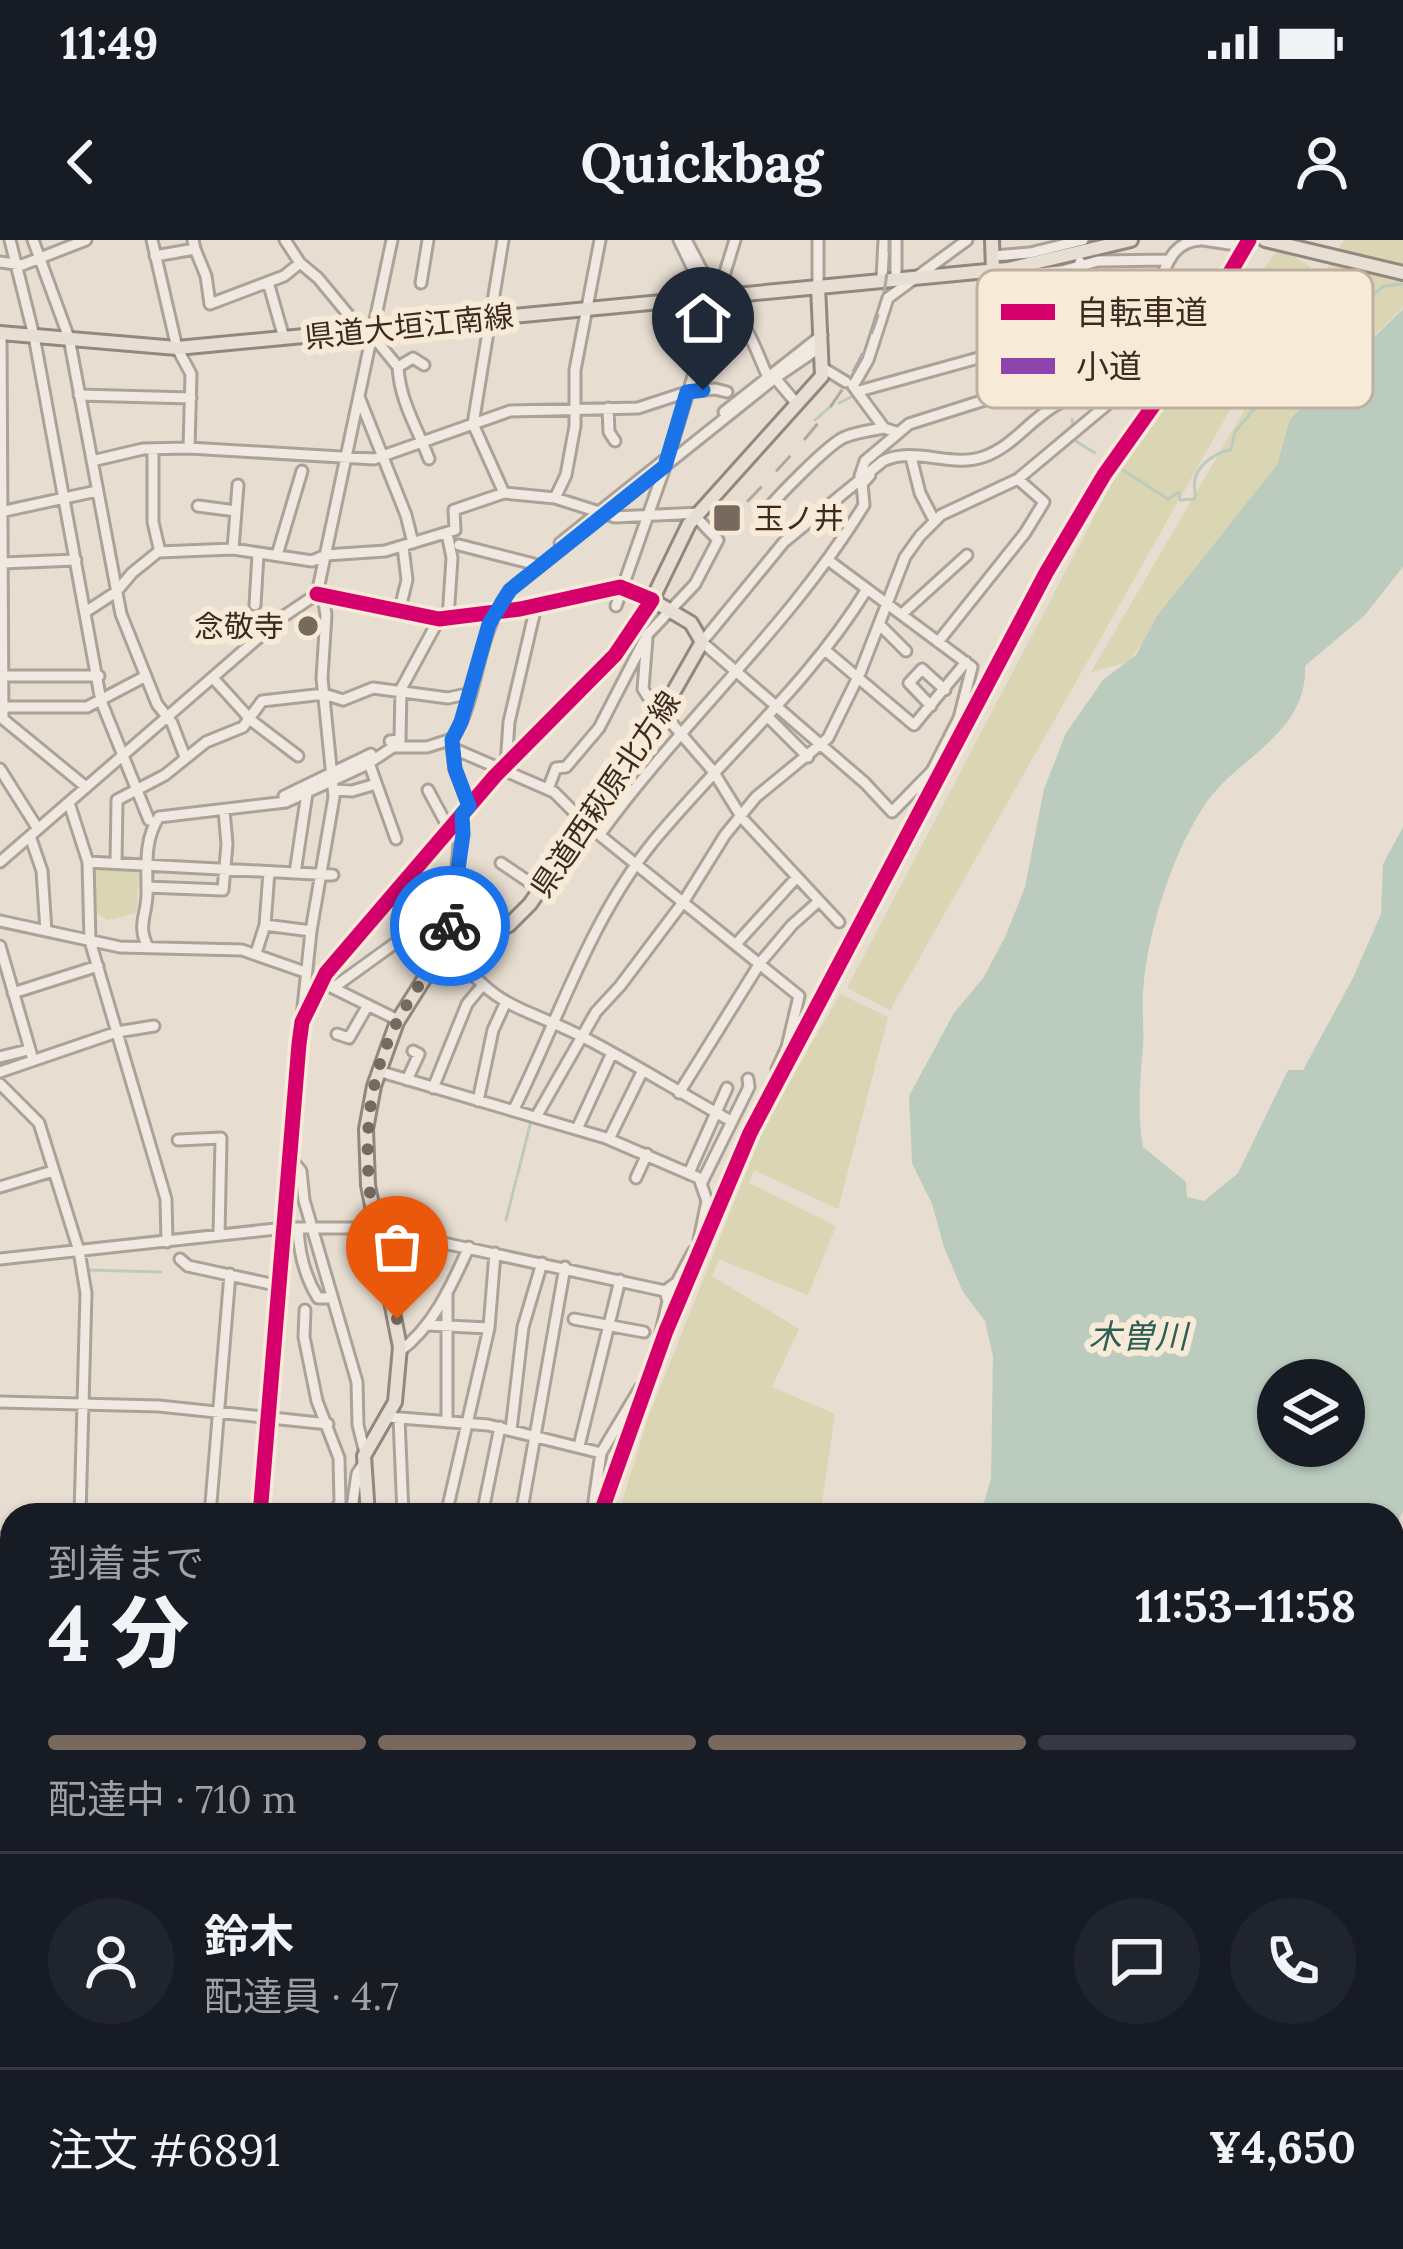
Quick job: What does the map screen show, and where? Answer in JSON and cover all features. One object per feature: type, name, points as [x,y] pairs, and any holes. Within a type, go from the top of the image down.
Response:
[{"type":"main road","points":[[992,240],[993,268]]},
{"type":"main road","points":[[1265,240],[1403,273]]},
{"type":"main road","points":[[702,642],[691,623],[652,600],[684,531],[821,378],[818,286],[1065,258],[1127,241]]},
{"type":"main road","name":"県道大垣江南線","points":[[0,333],[178,348],[818,286]]},
{"type":"main road","name":"県道西萩原北方線","points":[[364,1458],[393,1418],[398,1389],[399,1328],[374,1228],[366,1129],[378,1071],[398,1020],[426,975],[453,950],[509,925],[541,890],[651,729],[658,709],[672,696],[702,642]]},
{"type":"main road","points":[[364,1458],[367,1503]]},
{"type":"street","points":[[10,240],[34,336],[101,701],[149,820],[141,928],[148,947]]},
{"type":"street","points":[[33,240],[69,338],[121,614],[157,704],[185,757]]},
{"type":"street","points":[[0,262],[22,265],[86,240]]},
{"type":"street","points":[[152,240],[178,348],[191,374],[189,448]]},
{"type":"street","points":[[285,240],[299,263],[398,367],[406,412],[429,459]]},
{"type":"street","points":[[261,1503],[305,972],[327,875],[333,782],[320,595],[369,332],[392,240]]},
{"type":"street","points":[[421,283],[428,240]]},
{"type":"street","points":[[503,240],[472,424],[504,493]]},
{"type":"street","points":[[555,498],[566,475],[577,409],[574,370],[600,240]]},
{"type":"street","points":[[682,240],[714,296],[736,312],[771,376],[796,404]]},
{"type":"street","points":[[616,606],[736,240]]},
{"type":"street","points":[[818,240],[818,286]]},
{"type":"street","points":[[884,240],[889,278]]},
{"type":"street","points":[[889,278],[896,240]]},
{"type":"street","points":[[890,430],[853,386],[868,360],[888,298],[968,240]]},
{"type":"street","points":[[1165,270],[1183,241],[1245,243]]},
{"type":"street","points":[[155,256],[194,244],[206,276],[209,304],[284,277],[299,263]]},
{"type":"street","points":[[993,268],[1081,250]]},
{"type":"street","points":[[993,268],[1030,253],[1081,250],[1098,261],[1168,260]]},
{"type":"street","points":[[268,282],[284,338]]},
{"type":"street","points":[[0,333],[3,722],[86,787]]},
{"type":"street","points":[[731,1121],[582,1036],[505,1004],[481,987],[449,946],[466,810],[452,744],[491,612],[510,590],[771,376],[822,340]]},
{"type":"street","points":[[398,367],[413,358],[424,365]]},
{"type":"street","points":[[859,391],[977,360]]},
{"type":"street","points":[[823,368],[845,382]]},
{"type":"street","points":[[92,461],[153,449],[189,448],[382,457],[510,411],[638,408],[687,392],[727,392]]},
{"type":"street","points":[[79,395],[191,398]]},
{"type":"street","points":[[359,397],[406,515],[406,580],[400,608]]},
{"type":"street","points":[[760,518],[785,488],[844,437],[890,430],[977,402]]},
{"type":"street","points":[[608,408],[609,432],[615,441]]},
{"type":"street","points":[[808,757],[739,670],[702,642],[784,542],[872,469],[893,456],[981,458],[1053,408]]},
{"type":"street","points":[[536,1117],[596,1012],[683,901],[717,846],[756,797],[821,747],[836,725],[905,557],[934,520],[1018,479],[1103,408]]},
{"type":"street","points":[[601,1503],[701,1245],[774,1086],[1046,573],[1104,475],[1152,408]]},
{"type":"street","points":[[860,477],[865,461],[890,430]]},
{"type":"street","points":[[153,449],[153,522],[160,552]]},
{"type":"street","points":[[911,457],[920,493],[934,520]]},
{"type":"street","points":[[600,834],[828,560],[864,505],[862,484],[872,469]]},
{"type":"street","points":[[277,555],[302,471]]},
{"type":"street","points":[[938,642],[1044,502],[1018,479]]},
{"type":"street","points":[[233,549],[238,485]]},
{"type":"street","points":[[1,512],[97,491]]},
{"type":"street","points":[[87,610],[116,592],[160,552],[233,549],[312,561],[328,554],[408,545],[455,530],[454,511],[504,493],[555,498],[602,514],[687,511],[698,515],[718,540],[695,584],[647,635],[599,728],[574,761],[556,767],[548,789]]},
{"type":"street","points":[[198,506],[236,511]]},
{"type":"street","points":[[472,658],[497,597],[602,514]]},
{"type":"street","points":[[149,820],[165,809],[273,800],[333,782],[382,745],[400,740],[401,688],[444,618],[452,559],[447,533]]},
{"type":"street","points":[[460,545],[534,564]]},
{"type":"street","points":[[255,605],[258,554]]},
{"type":"street","points":[[902,614],[967,555]]},
{"type":"street","points":[[2,563],[76,560]]},
{"type":"street","points":[[772,712],[865,782],[892,812],[932,771],[958,718],[972,667],[828,560]]},
{"type":"street","points":[[0,862],[280,618],[320,595],[444,618],[536,606],[620,587],[652,600],[615,655],[466,810],[320,983],[302,1022]]},
{"type":"street","points":[[512,1111],[581,960],[638,864],[713,771],[825,650],[867,589]]},
{"type":"street","points":[[505,767],[509,722],[536,606]]},
{"type":"street","points":[[879,624],[906,651]]},
{"type":"street","points":[[647,635],[643,689],[713,771],[742,818],[839,922]]},
{"type":"street","points":[[825,650],[914,725],[966,662]]},
{"type":"street","points":[[931,706],[909,683],[922,669],[945,690]]},
{"type":"street","points":[[1,676],[99,676]]},
{"type":"street","points":[[2,707],[87,707],[146,676]]},
{"type":"street","points":[[213,678],[251,719],[298,756]]},
{"type":"street","points":[[958,718],[992,679]]},
{"type":"street","points":[[116,863],[117,800],[251,719],[262,701],[324,694],[343,700],[373,688],[401,688],[448,698],[462,694]]},
{"type":"street","points":[[143,864],[159,817],[286,802],[333,782],[393,747],[452,744],[565,800],[586,824],[799,996],[774,1086]]},
{"type":"street","points":[[369,763],[396,839]]},
{"type":"street","points":[[0,769],[34,833],[46,931]]},
{"type":"street","points":[[333,782],[352,791],[376,784]]},
{"type":"street","points":[[428,790],[449,829]]},
{"type":"street","points":[[295,873],[307,793]]},
{"type":"street","points":[[4,800],[16,794]]},
{"type":"street","points":[[69,803],[88,862],[91,941],[166,1199],[167,1242]]},
{"type":"street","points":[[147,887],[224,890],[224,810]]},
{"type":"street","points":[[299,840],[326,843]]},
{"type":"street","points":[[88,862],[327,875]]},
{"type":"street","points":[[501,863],[541,890]]},
{"type":"street","points":[[184,888],[185,866]]},
{"type":"street","points":[[256,953],[265,925],[269,872]]},
{"type":"street","points":[[736,944],[797,877]]},
{"type":"street","points":[[679,1093],[760,963],[791,925],[819,901]]},
{"type":"street","points":[[333,988],[405,936],[451,914]]},
{"type":"street","points":[[0,921],[91,941],[256,953],[305,972]]},
{"type":"street","points":[[265,925],[311,931]]},
{"type":"street","points":[[0,946],[30,1055]]},
{"type":"street","points":[[13,993],[98,966]]},
{"type":"street","points":[[320,983],[398,1020]]},
{"type":"street","points":[[433,1088],[467,1004],[481,987]]},
{"type":"street","points":[[478,1101],[493,1030],[505,1004]]},
{"type":"street","points":[[338,1034],[350,1038],[368,1005]]},
{"type":"street","points":[[0,1057],[30,1055],[154,1025]]},
{"type":"street","points":[[407,1080],[419,1054],[413,1051]]},
{"type":"street","points":[[577,1129],[612,1053]]},
{"type":"street","points":[[0,1072],[30,1055]]},
{"type":"street","points":[[609,1139],[643,1070]]},
{"type":"street","points":[[378,1071],[609,1139],[702,1182]]},
{"type":"street","points":[[701,1245],[698,1238],[707,1201],[702,1182],[749,1087],[748,1079]]},
{"type":"street","points":[[0,1084],[39,1123],[80,1251],[86,1293],[80,1503]]},
{"type":"street","points":[[689,1173],[728,1088]]},
{"type":"street","points":[[178,1140],[221,1138],[219,1235]]},
{"type":"street","points":[[636,1178],[647,1154]]},
{"type":"street","points":[[291,1159],[301,1171],[311,1227],[356,1382],[364,1458],[353,1503]]},
{"type":"street","points":[[1,1183],[54,1173]]},
{"type":"street","points":[[0,1259],[285,1228],[374,1228],[665,1291]]},
{"type":"street","points":[[298,1228],[311,1287],[318,1298],[332,1298]]},
{"type":"street","points":[[665,1291],[677,1282],[701,1245]]},
{"type":"street","points":[[400,1351],[417,1339],[469,1246]]},
{"type":"street","points":[[449,1503],[489,1328],[496,1253]]},
{"type":"street","points":[[180,1259],[188,1266],[280,1286]]},
{"type":"street","points":[[485,1503],[542,1263]]},
{"type":"street","points":[[524,1503],[565,1267]]},
{"type":"street","points":[[211,1503],[230,1274]]},
{"type":"street","points":[[579,1446],[620,1280]]},
{"type":"street","points":[[662,1344],[665,1291]]},
{"type":"street","points":[[447,1292],[447,1422]]},
{"type":"street","points":[[305,1310],[304,1337],[316,1401],[339,1458],[340,1503]]},
{"type":"street","points":[[574,1319],[644,1332]]},
{"type":"street","points":[[426,1325],[489,1328]]},
{"type":"street","points":[[597,1503],[601,1453],[651,1375]]},
{"type":"street","points":[[0,1402],[219,1411],[328,1424]]},
{"type":"street","points":[[402,1503],[393,1418],[505,1429],[601,1453]]},
{"type":"shaded area","points":[[1344,240],[1403,240],[1403,307],[1373,337],[1373,270],[1326,270]]},
{"type":"shaded area","points":[[1279,248],[1311,267],[1309,270],[1263,270]]},
{"type":"shaded area","points":[[1165,408],[1231,408],[890,1010],[847,988],[1113,481]]},
{"type":"shaded area","points":[[1246,408],[1301,408],[1291,418],[1277,465],[1128,662],[1091,672]]},
{"type":"shaded area","points":[[88,862],[140,864],[136,913],[108,920],[89,909]]},
{"type":"shaded area","points":[[840,994],[888,1017],[838,1209],[754,1170],[749,1183],[836,1226],[808,1295],[719,1259],[712,1276],[799,1329],[772,1387],[835,1414],[822,1503],[622,1503],[648,1418],[765,1125]]},
{"type":"water","name":"木曽川","points":[[1403,309],[1403,567],[1364,616],[1305,666],[1295,711],[1215,791],[1180,851],[1155,920],[1146,968],[1140,1097],[1143,1147],[1186,1182],[1187,1197],[1204,1201],[1238,1173],[1288,1070],[1303,1070],[1353,978],[1381,914],[1383,864],[1403,827],[1403,1503],[984,1503],[991,1479],[993,1356],[985,1321],[963,1292],[912,1163],[909,1096],[954,1013],[984,977],[1006,935],[1025,887],[1044,789],[1066,733],[1103,680],[1136,655],[1157,616],[1277,465],[1290,419],[1301,408],[1373,408],[1373,338]]},
{"type":"waterway","points":[[1373,295],[1384,286],[1403,284]]},
{"type":"waterway","points":[[773,383],[789,402]]},
{"type":"waterway","points":[[839,403],[855,395]]},
{"type":"waterway","points":[[815,420],[832,405]]},
{"type":"waterway","points":[[1123,470],[1168,499],[1179,492],[1180,500],[1195,499],[1194,482],[1200,468],[1231,450],[1235,432],[1255,408]]},
{"type":"waterway","points":[[1039,456],[1073,425],[1072,419]]},
{"type":"waterway","points":[[1074,440],[1095,453]]},
{"type":"waterway","points":[[885,596],[897,566]]},
{"type":"waterway","points":[[517,1177],[531,1121]]},
{"type":"waterway","points":[[506,1220],[516,1180]]},
{"type":"waterway","points":[[87,1270],[161,1272]]},
{"type":"waterway","points":[[621,1286],[642,1291]]},
{"type":"waterway","points":[[541,1432],[554,1357]]},
{"type":"railway","points":[[718,532],[808,436],[856,366],[874,327],[885,285],[889,240]]},
{"type":"cycle path","points":[[1232,270],[1249,240]]},
{"type":"cycle path","points":[[604,1503],[666,1331],[750,1133],[1046,573],[1104,475],[1152,408]]},
{"type":"cycle path","points":[[261,1503],[302,1022],[326,973],[495,776],[615,655],[652,600],[620,587],[520,609],[439,619],[317,594]]},
{"type":"way so far","points":[[397,1319],[370,1210],[368,1109],[398,1020],[426,975],[453,950],[450,926]]},
{"type":"place","name":"玉ノ井","points":[[727,518]]},
{"type":"place","name":"念敬寺","points":[[308,626]]},
{"type":"route","points":[[450,926],[462,814],[469,806],[455,769],[452,740],[495,611],[510,590],[665,466],[687,392],[703,390]]}]
